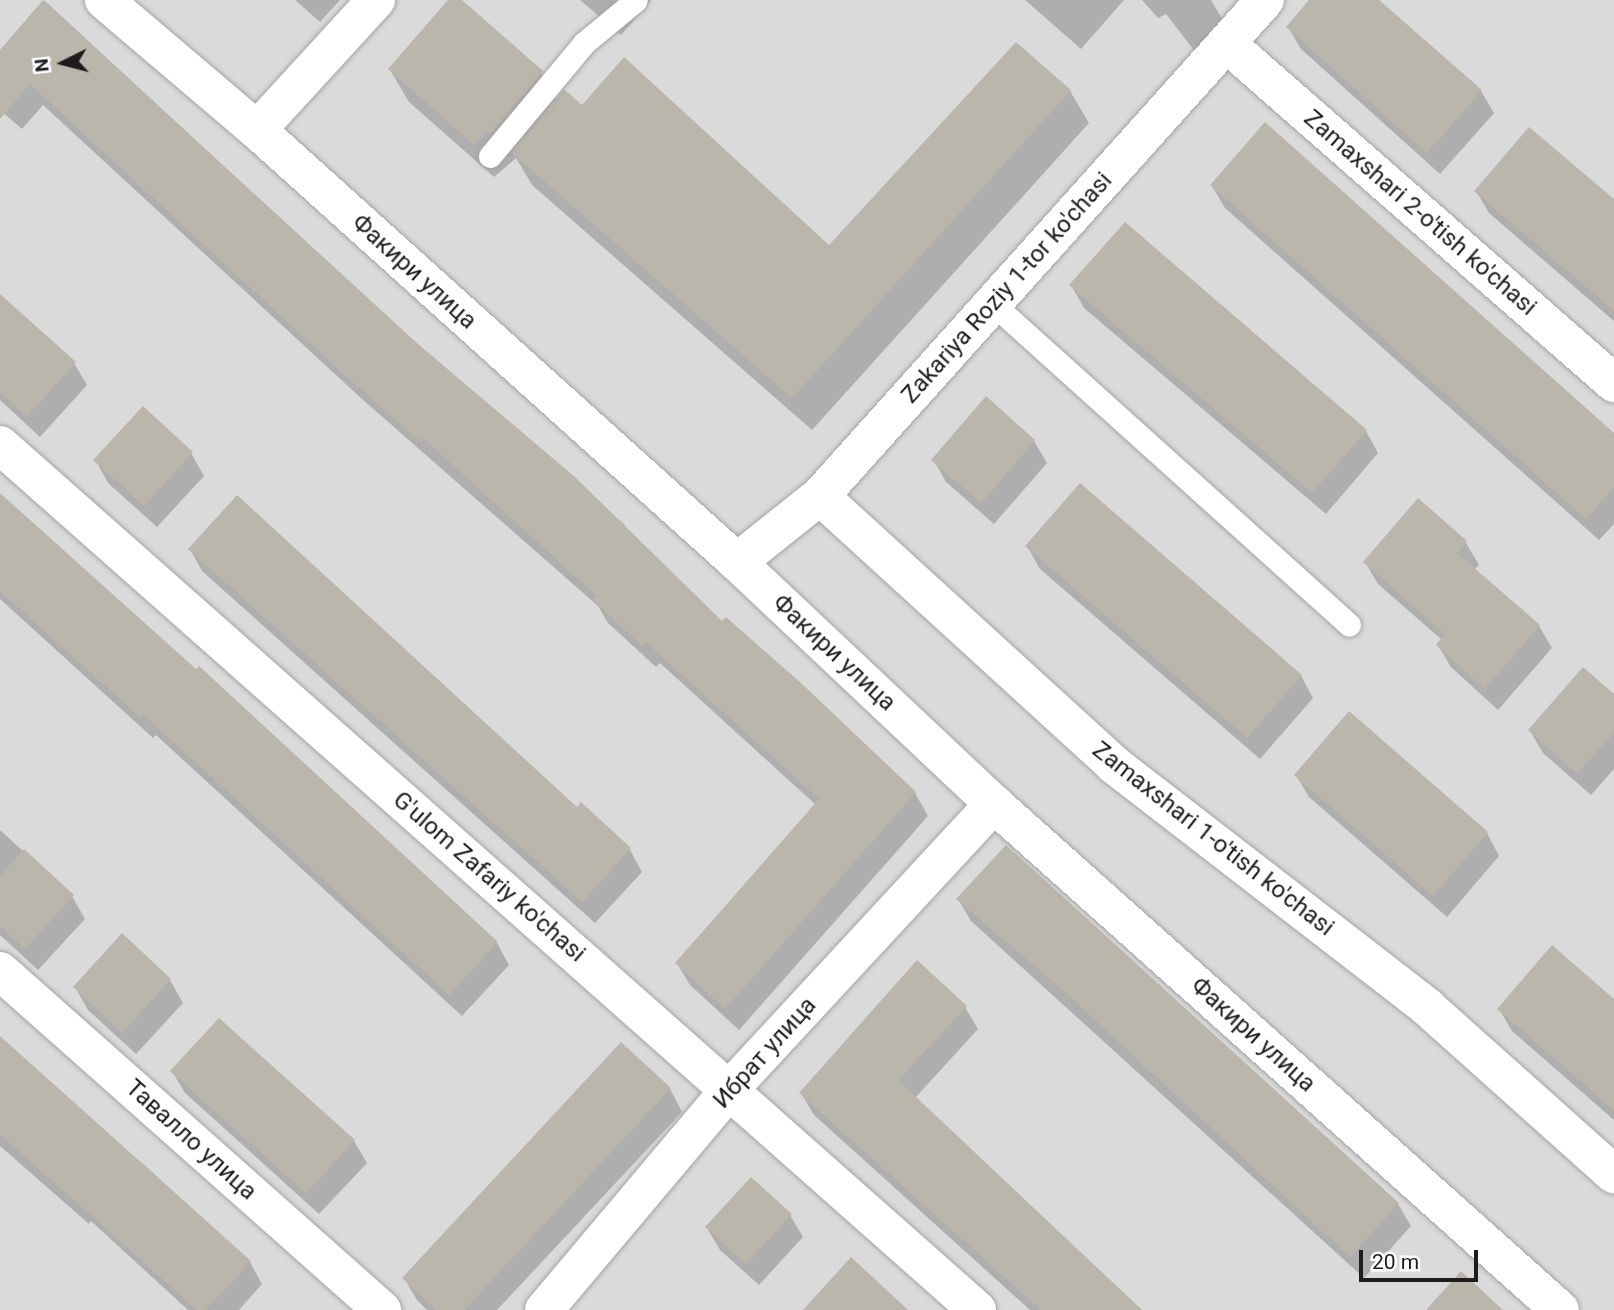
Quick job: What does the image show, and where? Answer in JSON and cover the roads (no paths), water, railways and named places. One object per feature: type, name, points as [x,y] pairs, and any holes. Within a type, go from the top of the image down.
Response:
[{"type":"street","name":"Факири улица","points":[[104,0],[257,130],[737,562],[994,804],[1560,1310]]},
{"type":"street","points":[[257,130],[376,0]]},
{"type":"street","name":"Zakariya Roziy 1-tor ko'chasi","points":[[737,562],[820,496],[993,304],[1241,17]]},
{"type":"street","name":"Zamaxshari 2-o'tish ko'chasi","points":[[1241,17],[1614,383]]},
{"type":"street","name":"G'ulom Zafariy ko'chasi","points":[[0,445],[977,1310]]},
{"type":"street","name":"Zamaxshari 1-o'tish ko'chasi","points":[[820,496],[1113,764],[1427,1007],[1614,1174]]},
{"type":"street","name":"Ибрат улица","points":[[544,1310],[729,1090],[994,804]]},
{"type":"street","name":"Тавалло улица","points":[[0,971],[382,1310]]},
{"type":"lane","points":[[490,156],[584,43],[636,0]]},
{"type":"lane","points":[[993,304],[1349,624]]}]
